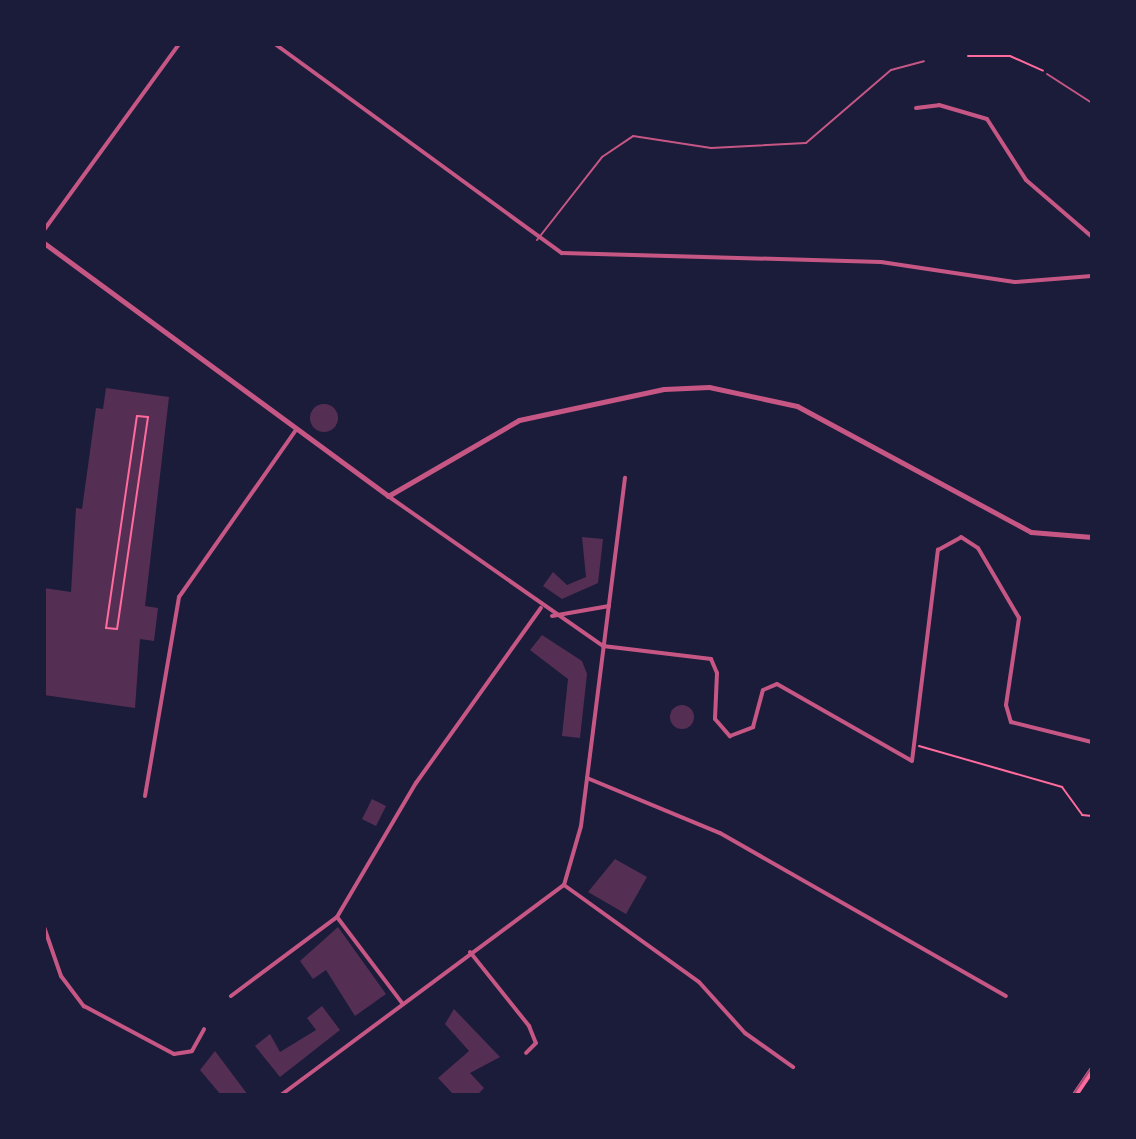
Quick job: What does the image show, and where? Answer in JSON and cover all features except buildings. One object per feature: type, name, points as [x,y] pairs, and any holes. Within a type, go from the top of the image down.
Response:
[{"type":"main road","points":[[1075,1095],[1092,1070]]},
{"type":"street","points":[[44,230],[179,44]]},
{"type":"street","points":[[275,44],[537,240],[574,255],[855,261],[1015,282],[1092,276]]},
{"type":"street","points":[[916,108],[939,105],[987,119],[1026,180],[1092,237]]},
{"type":"street","points":[[44,243],[552,616],[603,646],[711,659],[717,673],[715,719],[730,736],[753,727],[763,690],[777,684],[912,761],[938,550],[951,536],[978,548],[1019,618],[1006,705],[1011,722],[1092,742]]},
{"type":"street","points":[[388,496],[519,420],[664,389],[709,387],[797,406],[1031,532],[1092,537]]},
{"type":"street","points":[[145,796],[179,597],[296,430]]},
{"type":"street","points":[[281,1095],[564,885],[587,778],[625,478]]},
{"type":"street","points":[[552,616],[609,606]]},
{"type":"street","points":[[231,996],[337,917],[422,773],[541,608]]},
{"type":"street","points":[[587,778],[720,833],[1006,996]]},
{"type":"street","points":[[564,885],[699,982],[745,1033],[793,1067]]},
{"type":"street","points":[[337,917],[402,1003]]},
{"type":"street","points":[[44,927],[61,976],[84,1006],[174,1054],[192,1051],[204,1029]]},
{"type":"street","points":[[470,952],[529,1026],[536,1043],[526,1053]]},
{"type":"lane","points":[[537,240],[602,157],[633,136],[711,148],[806,143],[891,70],[924,61]]},
{"type":"lane","points":[[1047,74],[1092,103]]},
{"type":"path","points":[[968,56],[1010,56],[1047,74]]},
{"type":"path","points":[[137,416],[148,417],[117,629],[106,628],[137,416]]},
{"type":"path","points":[[914,747],[948,749],[965,761],[1062,787],[1082,815],[1092,816]]},
{"type":"tram line","points":[[1073,1095],[1092,1067]]}]
